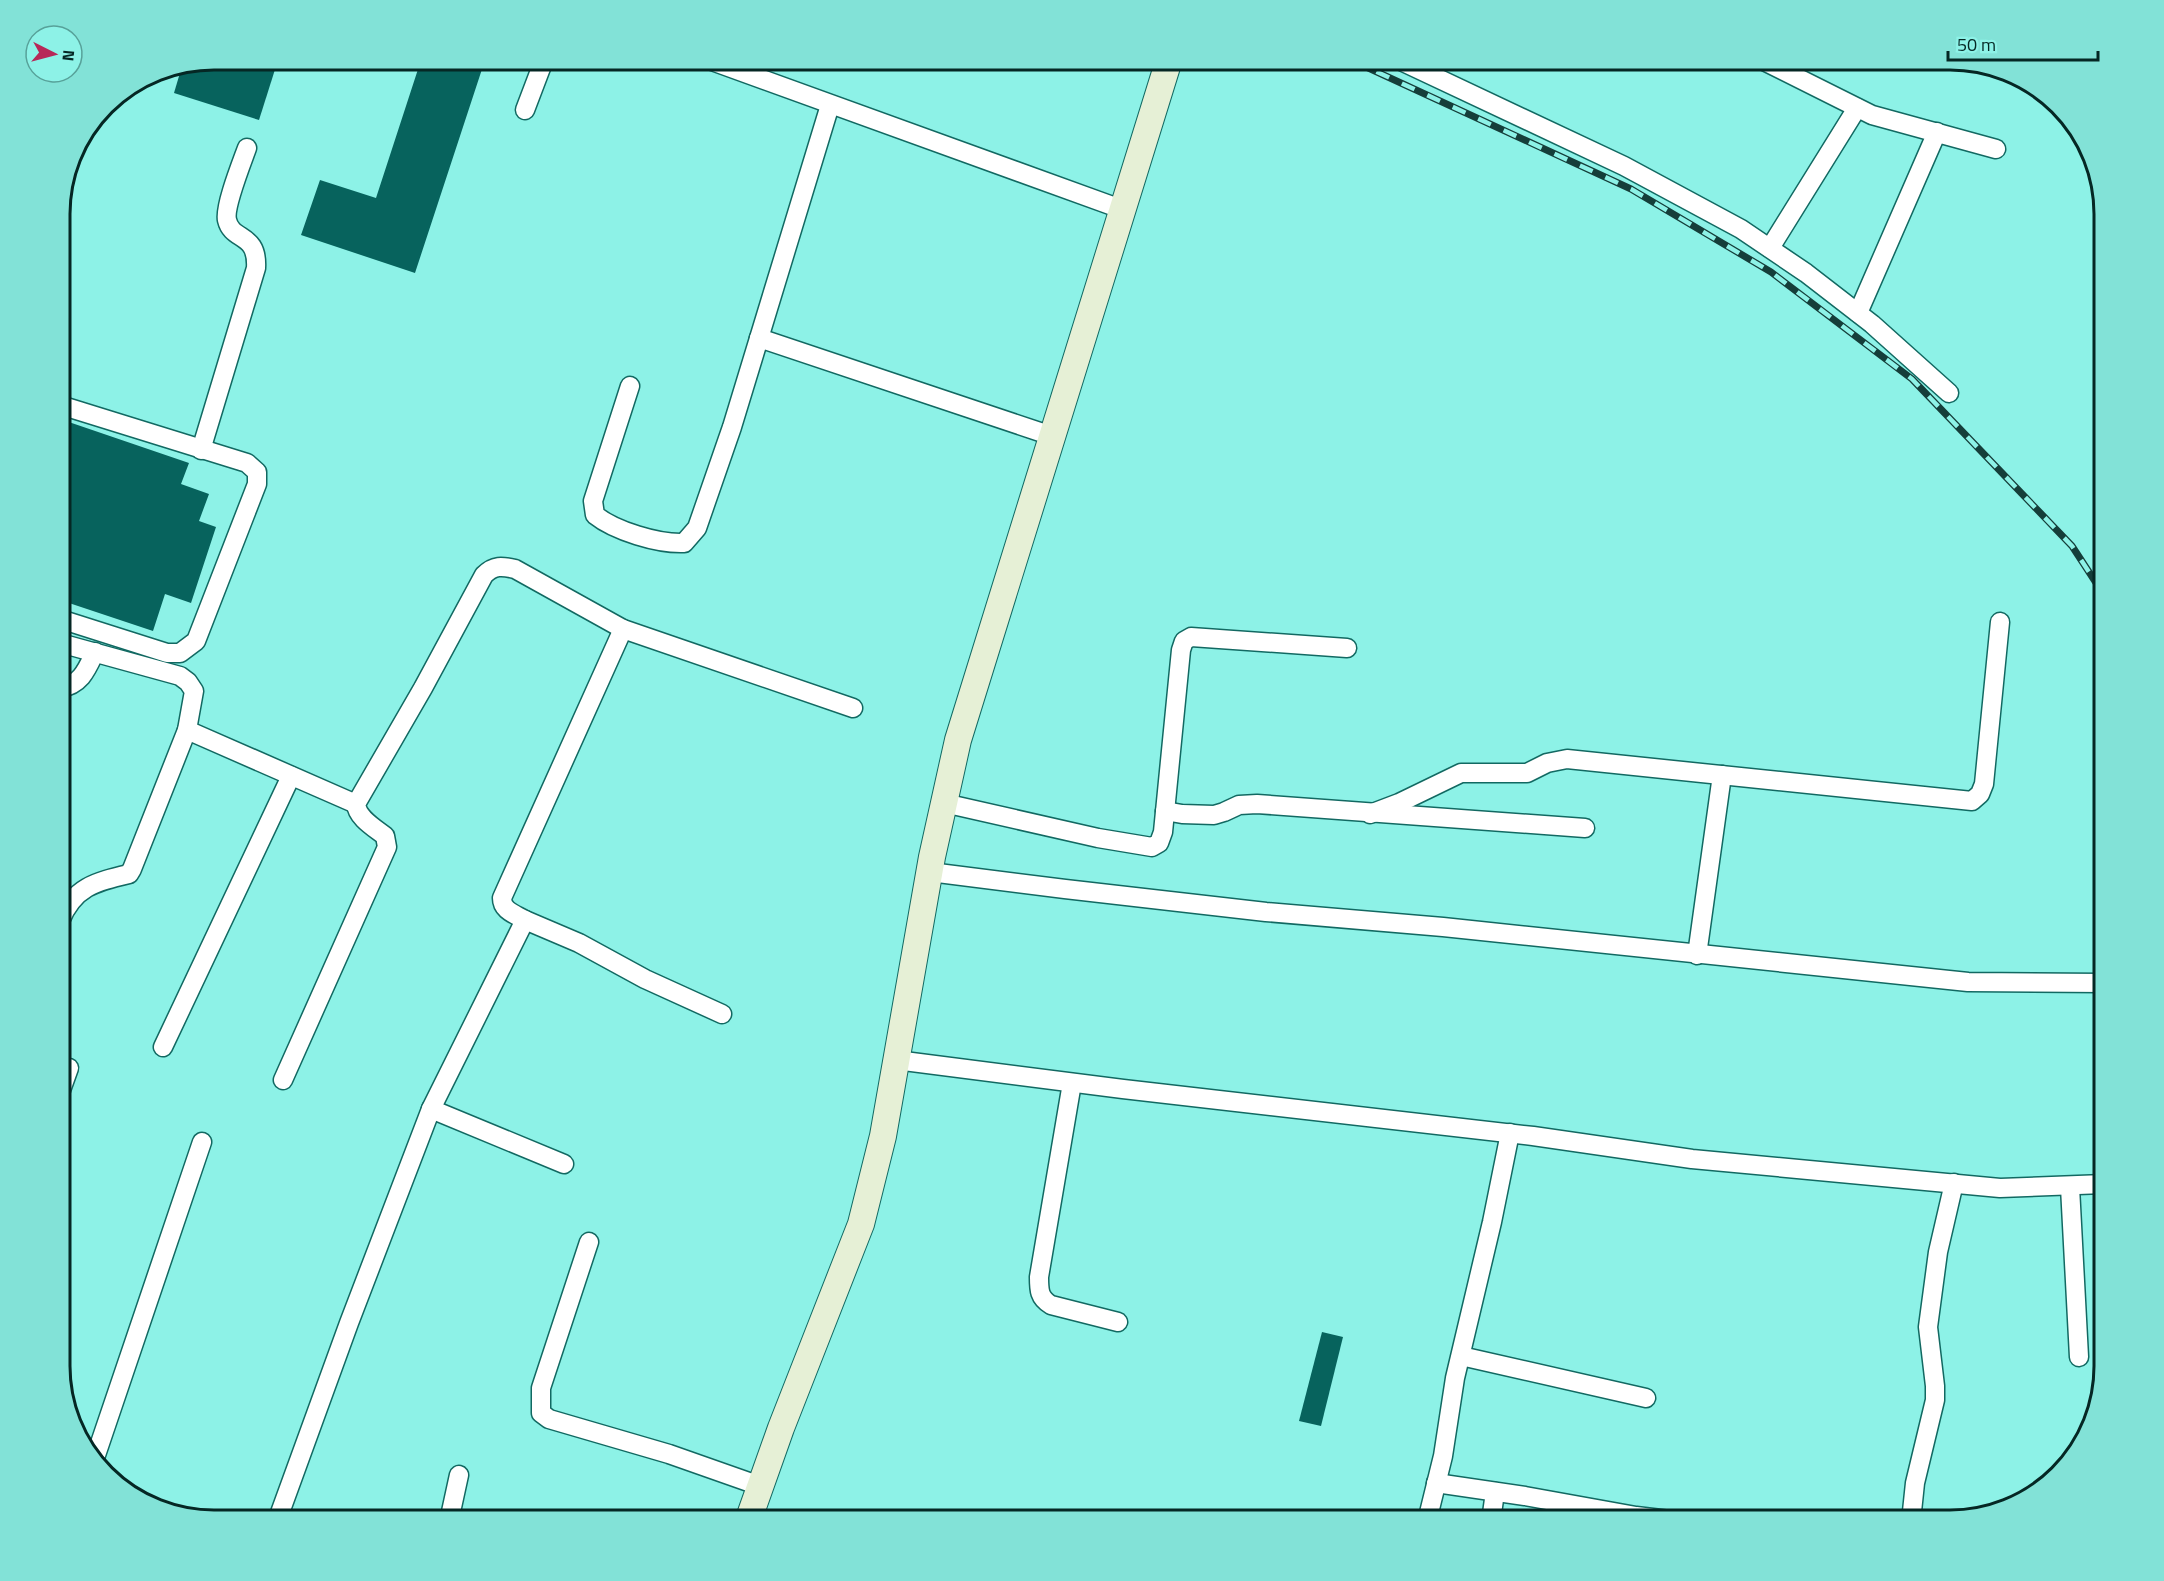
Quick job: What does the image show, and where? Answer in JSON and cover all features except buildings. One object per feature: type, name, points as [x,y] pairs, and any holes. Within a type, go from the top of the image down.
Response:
[{"type":"main road","points":[[752,1510],[780,1428],[861,1224],[883,1136],[930,872],[958,740],[1166,70]]},
{"type":"street","points":[[525,110],[540,70]]},
{"type":"street","points":[[736,70],[1121,209]]},
{"type":"street","points":[[1420,70],[1624,166],[1741,229],[1858,313],[1949,393]]},
{"type":"street","points":[[1782,70],[1872,115],[1996,148]]},
{"type":"street","points":[[630,386],[593,501],[595,515],[607,524],[668,544],[684,543],[697,528],[732,427],[830,105]]},
{"type":"street","points":[[1770,248],[1857,108]]},
{"type":"street","points":[[1858,313],[1937,132]]},
{"type":"street","points":[[201,450],[256,268],[257,255],[253,246],[232,229],[227,220],[227,208],[247,148]]},
{"type":"street","points":[[759,338],[1052,436]]},
{"type":"street","points":[[71,409],[247,463],[257,472],[257,484],[196,641],[180,653],[167,653],[71,622]]},
{"type":"street","points":[[283,1080],[387,847],[386,836],[356,811],[356,804],[423,688],[484,575],[493,567],[504,566],[515,569],[622,628],[853,708]]},
{"type":"street","points":[[1370,814],[1409,799],[1461,773],[1527,773],[1557,760],[1567,759],[1972,801],[1980,794],[1984,784],[2000,622]]},
{"type":"street","points":[[622,628],[502,898],[502,904],[505,909],[525,920],[579,943],[645,979],[723,1014]]},
{"type":"street","points":[[944,803],[1152,848],[1159,843],[1165,811],[1181,650],[1184,641],[1191,637],[1347,648]]},
{"type":"street","points":[[71,646],[180,676],[194,691],[187,730],[129,874],[82,889],[71,900]]},
{"type":"street","points":[[71,685],[80,679],[94,652]]},
{"type":"street","points":[[187,730],[356,804]]},
{"type":"street","points":[[1697,955],[1722,775]]},
{"type":"street","points":[[163,1047],[291,776]]},
{"type":"street","points":[[1165,811],[1182,814],[1214,814],[1239,805],[1257,804],[1585,828]]},
{"type":"street","points":[[930,872],[1266,912],[1443,927],[1968,982],[2094,983]]},
{"type":"street","points":[[281,1510],[349,1323],[431,1109],[525,920]]},
{"type":"street","points":[[896,1060],[1072,1083],[1510,1133],[1692,1160],[2000,1188],[2094,1185]]},
{"type":"street","points":[[1072,1083],[1039,1277],[1039,1292],[1043,1301],[1051,1305],[1118,1322]]},
{"type":"street","points":[[431,1109],[564,1164]]},
{"type":"street","points":[[1430,1510],[1510,1133]]},
{"type":"street","points":[[98,1451],[202,1142]]},
{"type":"street","points":[[1912,1510],[1915,1483],[1935,1400],[1928,1327],[1938,1252],[1954,1183]]},
{"type":"street","points":[[2070,1186],[2079,1357]]},
{"type":"street","points":[[589,1242],[541,1388],[541,1413],[549,1419],[669,1454],[760,1486]]},
{"type":"street","points":[[1461,1356],[1646,1398]]},
{"type":"street","points":[[451,1510],[459,1475]]},
{"type":"street","points":[[1436,1483],[1601,1510]]},
{"type":"street","points":[[1493,1510],[1495,1492]]},
{"type":"railway","points":[[1373,70],[1631,189],[1771,272],[1912,379],[2072,546],[2094,580]]}]
